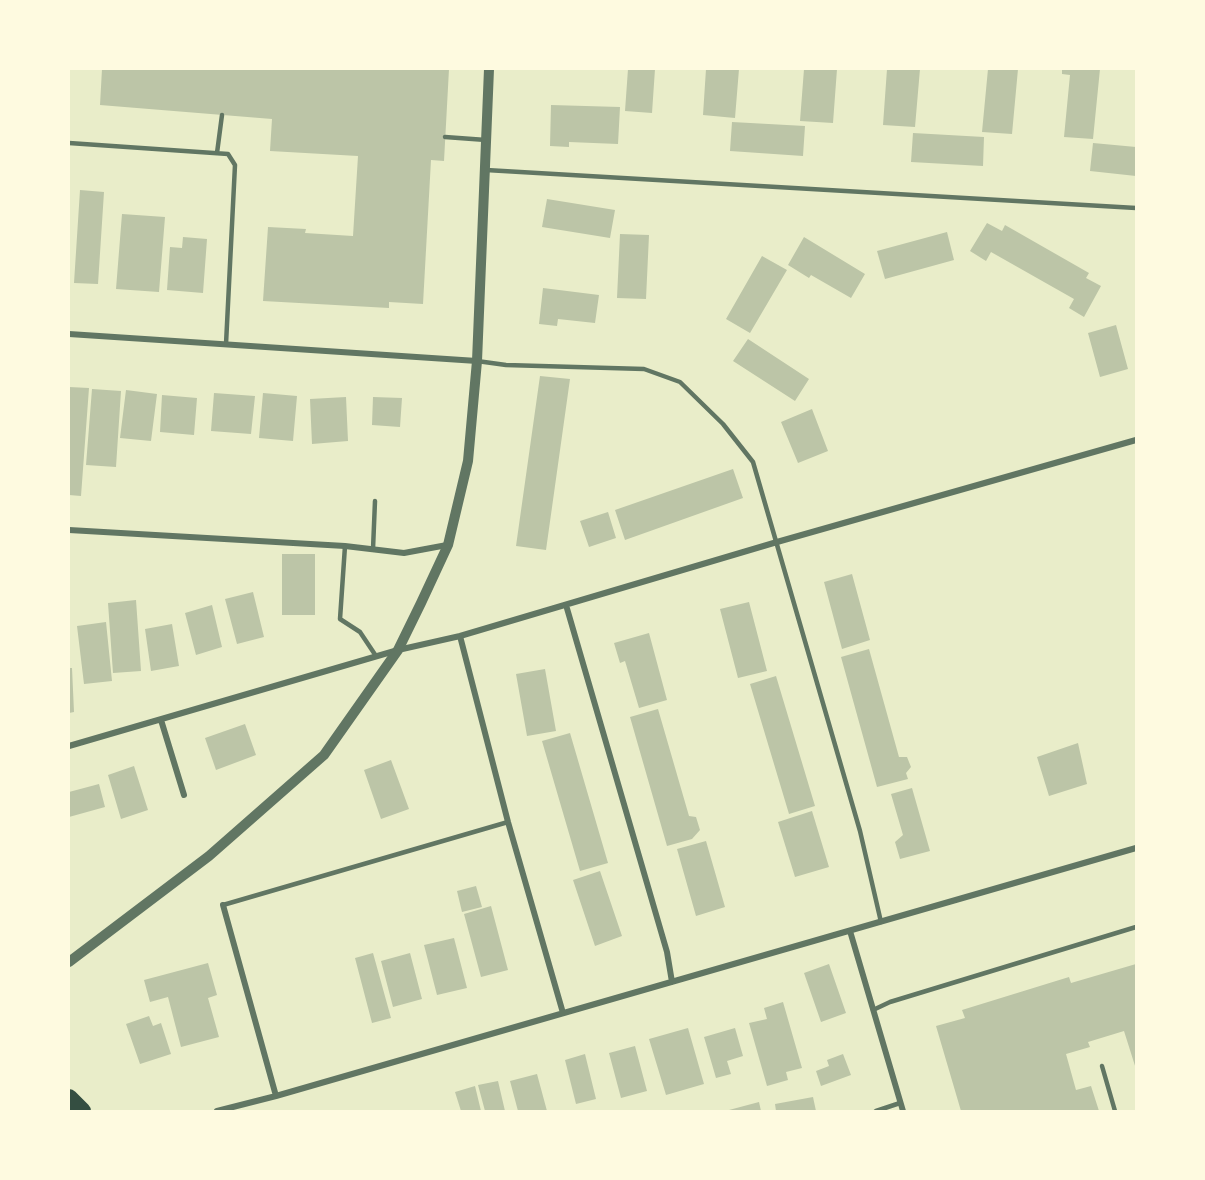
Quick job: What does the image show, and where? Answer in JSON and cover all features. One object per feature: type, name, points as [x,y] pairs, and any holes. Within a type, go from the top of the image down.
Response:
[{"type":"highway","points":[[69,1098],[82,1111]]},
{"type":"street","points":[[69,962],[209,856],[324,755],[398,650],[448,545],[468,461],[477,361],[489,69]]},
{"type":"street","points":[[69,334],[477,361]]},
{"type":"street","points":[[69,746],[376,656],[460,636],[777,542],[1136,440]]},
{"type":"street","points":[[69,530],[345,546],[404,553],[448,545]]},
{"type":"street","points":[[566,605],[667,952],[672,982]]},
{"type":"street","points":[[460,636],[508,822],[562,1013]]},
{"type":"street","points":[[161,720],[184,795]]},
{"type":"street","points":[[217,1111],[276,1096],[1136,848]]},
{"type":"street","points":[[223,905],[276,1096]]},
{"type":"street","points":[[850,931],[903,1111]]},
{"type":"lane","points":[[217,153],[222,115]]},
{"type":"lane","points":[[445,137],[486,140]]},
{"type":"lane","points":[[69,143],[228,154],[235,165],[226,344]]},
{"type":"lane","points":[[485,170],[1136,208]]},
{"type":"lane","points":[[477,361],[507,365],[644,369],[680,382],[723,424],[753,462],[860,831],[881,921]]},
{"type":"lane","points":[[373,549],[375,501]]},
{"type":"lane","points":[[345,546],[340,619],[360,632],[376,656]]},
{"type":"lane","points":[[223,905],[508,822]]},
{"type":"lane","points":[[873,1010],[891,1002],[1136,927]]},
{"type":"lane","points":[[1102,1066],[1115,1111]]},
{"type":"lane","points":[[876,1111],[900,1103]]},
{"type":"building","points":[[102,69],[449,69],[444,161],[431,160],[423,304],[389,302],[389,308],[263,301],[268,227],[306,229],[305,233],[353,236],[358,156],[270,151],[272,119],[100,105]]},
{"type":"building","points":[[628,69],[655,69],[652,113],[625,111]]},
{"type":"building","points":[[706,69],[739,69],[735,118],[703,115]]},
{"type":"building","points":[[804,69],[837,69],[833,123],[800,121]]},
{"type":"building","points":[[887,69],[920,69],[915,127],[883,125]]},
{"type":"building","points":[[988,69],[1018,69],[1012,134],[982,132]]},
{"type":"building","points":[[1062,69],[1100,69],[1093,139],[1064,137],[1070,75],[1062,74]]},
{"type":"building","points":[[551,105],[620,107],[618,144],[569,142],[569,147],[550,146]]},
{"type":"building","points":[[732,122],[805,126],[803,156],[730,151]]},
{"type":"building","points":[[913,133],[984,137],[983,166],[911,162]]},
{"type":"building","points":[[1093,143],[1136,147],[1136,176],[1090,171]]},
{"type":"building","points":[[80,190],[104,192],[98,284],[74,283]]},
{"type":"building","points":[[547,199],[615,210],[610,238],[542,227]]},
{"type":"building","points":[[122,214],[165,217],[159,292],[116,289]]},
{"type":"building","points":[[987,223],[1002,231],[1005,225],[1089,273],[1086,278],[1101,286],[1084,317],[1069,308],[1074,299],[991,252],[986,261],[970,251]]},
{"type":"building","points":[[947,232],[954,260],[885,279],[877,251]]},
{"type":"building","points":[[620,234],[649,235],[646,299],[617,298]]},
{"type":"building","points":[[183,237],[207,239],[203,293],[167,290],[170,247],[182,248]]},
{"type":"building","points":[[804,237],[865,274],[851,298],[811,275],[809,278],[788,265]]},
{"type":"building","points":[[762,256],[787,270],[750,333],[726,319]]},
{"type":"building","points":[[543,288],[599,295],[595,323],[558,319],[557,326],[539,324]]},
{"type":"building","points":[[1116,325],[1128,369],[1100,377],[1088,333]]},
{"type":"building","points":[[748,339],[809,379],[795,401],[733,361]]},
{"type":"building","points":[[540,376],[570,379],[546,550],[516,546]]},
{"type":"building","points":[[69,387],[89,388],[81,496],[69,495]]},
{"type":"building","points":[[92,389],[121,391],[116,467],[86,465]]},
{"type":"building","points":[[126,390],[157,394],[151,441],[120,438]]},
{"type":"building","points":[[214,393],[255,396],[251,434],[211,431]]},
{"type":"building","points":[[263,393],[297,396],[293,441],[259,438]]},
{"type":"building","points":[[162,395],[197,398],[194,435],[160,432]]},
{"type":"building","points":[[346,397],[348,441],[312,444],[310,399]]},
{"type":"building","points":[[373,397],[402,398],[400,427],[372,425]]},
{"type":"building","points":[[812,409],[828,451],[798,463],[781,422]]},
{"type":"building","points":[[733,469],[743,498],[625,540],[615,510]]},
{"type":"building","points":[[608,512],[616,538],[589,547],[580,521]]},
{"type":"building","points":[[282,554],[315,554],[315,615],[282,615]]},
{"type":"building","points":[[852,574],[870,640],[842,649],[824,582]]},
{"type":"building","points":[[253,592],[264,637],[237,644],[225,599]]},
{"type":"building","points":[[136,600],[141,671],[113,673],[108,603]]},
{"type":"building","points":[[749,602],[767,671],[738,678],[720,609]]},
{"type":"building","points":[[212,605],[222,647],[196,655],[185,613]]},
{"type":"building","points":[[106,622],[112,681],[84,684],[77,626]]},
{"type":"building","points":[[172,624],[179,666],[151,671],[145,629]]},
{"type":"building","points":[[649,633],[667,700],[639,708],[625,661],[620,663],[614,643]]},
{"type":"building","points":[[869,649],[899,757],[907,757],[911,767],[906,773],[908,779],[877,787],[841,657]]},
{"type":"building","points":[[69,668],[72,668],[74,712],[69,713]]},
{"type":"building","points":[[545,669],[556,731],[527,736],[516,674]]},
{"type":"building","points":[[776,676],[815,806],[789,814],[750,684]]},
{"type":"building","points":[[658,709],[689,816],[696,817],[700,830],[692,839],[667,846],[630,717]]},
{"type":"building","points":[[245,724],[256,755],[216,770],[205,738]]},
{"type":"building","points":[[570,733],[608,863],[580,871],[542,741]]},
{"type":"building","points":[[1078,743],[1087,784],[1049,796],[1037,757]]},
{"type":"building","points":[[391,760],[409,809],[381,819],[364,770]]},
{"type":"building","points":[[134,766],[148,810],[121,819],[108,775]]},
{"type":"building","points":[[99,784],[105,807],[69,817],[69,792]]},
{"type":"building","points":[[912,788],[930,851],[900,859],[895,842],[903,835],[891,794]]},
{"type":"building","points":[[812,811],[829,867],[795,877],[778,822]]},
{"type":"building","points":[[706,841],[725,907],[696,916],[677,849]]},
{"type":"building","points":[[600,871],[622,936],[595,946],[573,880]]},
{"type":"building","points":[[476,886],[482,907],[462,912],[457,891]]},
{"type":"building","points":[[491,906],[508,970],[481,977],[464,914]]},
{"type":"building","points":[[454,938],[467,988],[437,995],[424,945]]},
{"type":"building","points":[[373,953],[391,1018],[372,1023],[355,958]]},
{"type":"building","points":[[410,953],[422,999],[393,1007],[381,961]]},
{"type":"building","points":[[208,963],[217,995],[208,998],[219,1037],[181,1047],[168,997],[150,1002],[144,980]]},
{"type":"building","points":[[829,964],[846,1013],[821,1022],[804,973]]},
{"type":"building","points":[[1136,964],[1136,1069],[1124,1031],[1088,1042],[1090,1047],[1066,1054],[1076,1090],[1091,1086],[1099,1111],[961,1111],[936,1026],[965,1018],[962,1010],[1069,977],[1071,983]]},
{"type":"building","points":[[783,1002],[802,1068],[786,1072],[788,1080],[767,1086],[749,1023],[767,1019],[764,1008]]},
{"type":"building","points":[[149,1016],[153,1026],[161,1023],[171,1054],[140,1064],[126,1024]]},
{"type":"building","points":[[688,1028],[704,1084],[666,1095],[649,1039]]},
{"type":"building","points":[[735,1028],[743,1056],[727,1061],[731,1074],[716,1078],[704,1037]]},
{"type":"building","points":[[635,1046],[647,1091],[621,1098],[609,1053]]},
{"type":"building","points":[[585,1054],[596,1099],[576,1104],[565,1060]]},
{"type":"building","points":[[843,1054],[851,1075],[821,1086],[816,1071],[829,1066],[827,1060]]},
{"type":"building","points":[[537,1074],[547,1111],[518,1111],[510,1081]]},
{"type":"building","points":[[498,1081],[505,1111],[485,1111],[478,1085]]},
{"type":"building","points":[[475,1086],[481,1111],[461,1111],[455,1092]]},
{"type":"building","points":[[813,1097],[816,1111],[776,1111],[775,1104]]},
{"type":"building","points":[[759,1102],[761,1111],[729,1111],[729,1110]]}]
